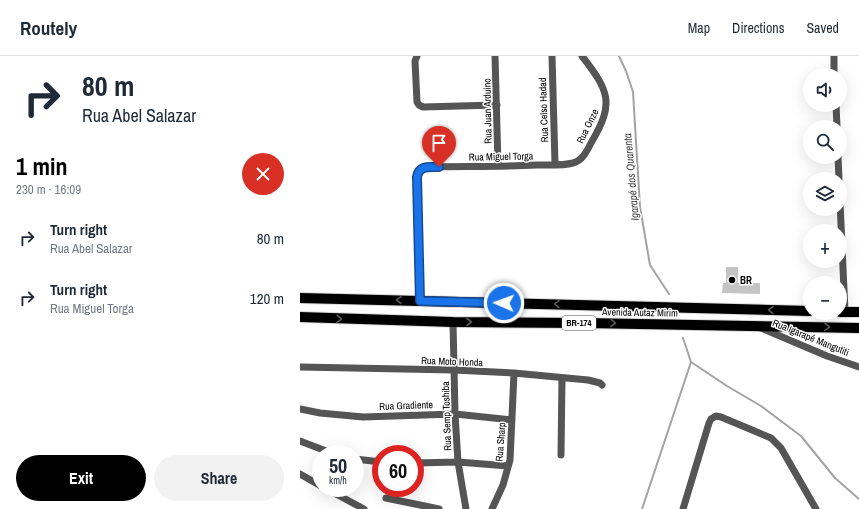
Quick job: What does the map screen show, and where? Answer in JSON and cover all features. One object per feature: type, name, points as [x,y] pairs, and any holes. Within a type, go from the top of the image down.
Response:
[{"type":"main road","name":"Avenida Autaz Mirim","points":[[300,298],[803,311]]},
{"type":"main road","points":[[584,305],[584,322]]},
{"type":"main road","points":[[847,312],[859,312]]},
{"type":"main road","name":"Avenida Autaz Mirim","points":[[300,318],[453,322],[584,322],[859,328]]},
{"type":"street","points":[[417,56],[415,61],[417,102],[419,105],[423,107],[497,105]]},
{"type":"street","name":"Rua Juan Arduino","points":[[495,56],[498,166]]},
{"type":"street","name":"Rua Celso Hadad","points":[[552,56],[555,164]]},
{"type":"street","name":"Rua Onze","points":[[555,164],[576,163],[584,155],[598,132],[606,111],[605,94],[601,84],[595,73],[582,56]]},
{"type":"street","points":[[834,56],[834,68]]},
{"type":"street","name":"Rua Miguel Torga","points":[[420,301],[417,177],[420,170],[424,167],[555,164]]},
{"type":"street","points":[[840,216],[842,276]]},
{"type":"street","name":"Rua Semp Toshiba","points":[[453,322],[455,414],[458,462],[466,509]]},
{"type":"street","name":"Rua Igarapé Mangutiti","points":[[756,326],[827,356],[859,367]]},
{"type":"street","name":"Rua Moto Honda","points":[[300,368],[454,370],[514,373],[588,380],[600,383],[602,385]]},
{"type":"street","name":"Rua Sharp","points":[[492,509],[503,485],[511,449],[514,373]]},
{"type":"street","points":[[562,378],[562,455]]},
{"type":"street","name":"Rua Gradiente","points":[[300,409],[320,413],[362,417],[455,414],[512,420]]},
{"type":"street","points":[[683,509],[709,424],[714,417],[720,417],[771,438],[781,448],[816,509]]},
{"type":"street","points":[[300,441],[312,446]]},
{"type":"street","points":[[424,463],[458,462],[508,466]]},
{"type":"street","points":[[300,474],[312,481]]},
{"type":"street","points":[[342,497],[364,509]]},
{"type":"street","points":[[386,498],[439,509]]},
{"type":"building","name":"BR","points":[[726,267],[738,267],[738,283],[760,283],[760,294],[722,293],[723,283],[726,283]]},
{"type":"waterway","name":"Igarapé dos Quarenta","points":[[619,56],[633,92],[640,207],[650,265],[669,294]]},
{"type":"waterway","name":"Igarapé dos Quarenta","points":[[642,509],[691,362],[683,338]]},
{"type":"waterway","points":[[691,362],[761,406],[801,436],[835,478],[859,499]]},
{"type":"place","name":"BR","points":[[732,280]]},
{"type":"route","points":[[439,167],[424,167],[418,172],[417,177],[420,301],[504,303]]}]
